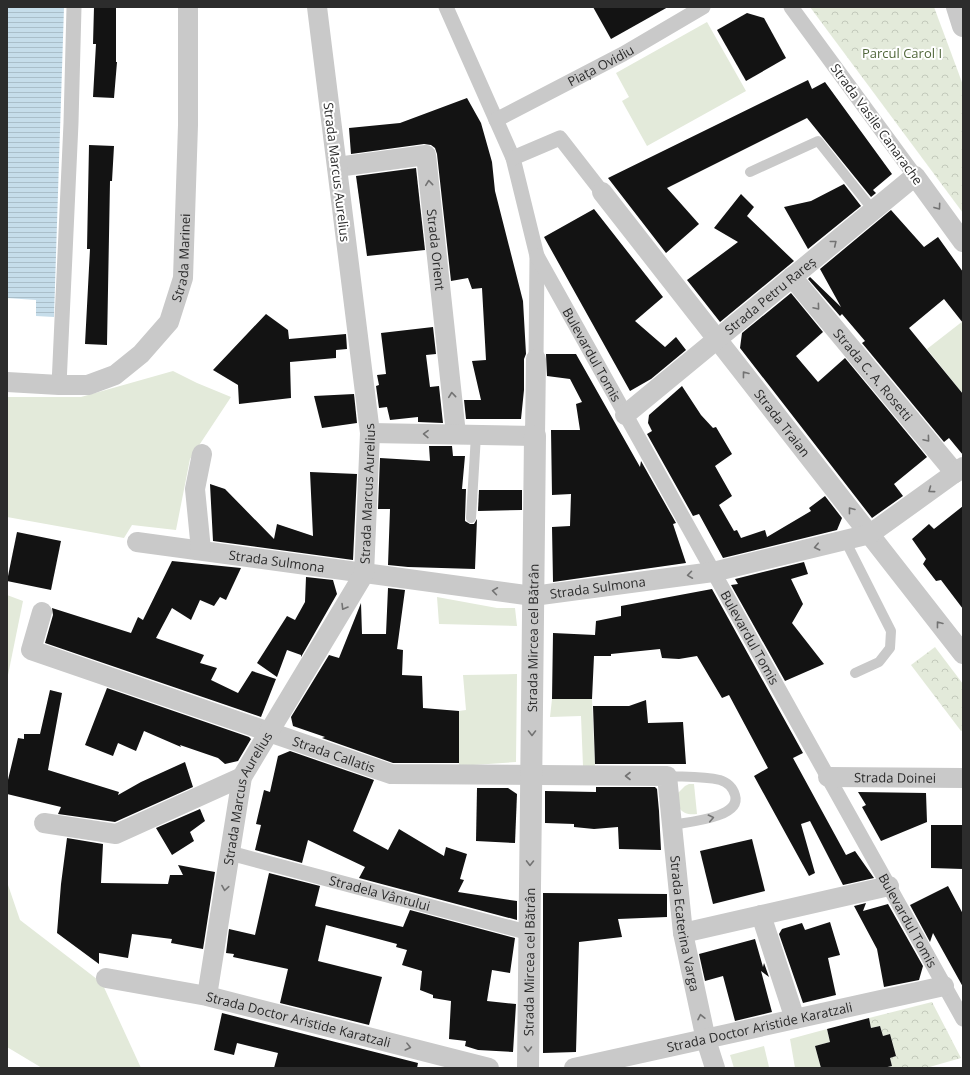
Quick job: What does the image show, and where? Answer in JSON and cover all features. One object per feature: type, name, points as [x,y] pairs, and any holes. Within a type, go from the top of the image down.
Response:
[{"type":"street","points":[[59,385],[72,123],[74,7]]},
{"type":"street","name":"Strada Marinei","points":[[7,382],[88,385],[115,375],[141,354],[169,322],[182,278],[188,126],[188,7]]},
{"type":"street","name":"Strada Marcus Aurelius","points":[[207,996],[242,777],[364,574],[370,433],[317,7]]},
{"type":"street","name":"Strada Mircea cel Bătrân","points":[[446,7],[513,158],[537,256],[528,1068]]},
{"type":"street","name":"Piața Ovidiu","points":[[496,120],[623,54],[703,7]]},
{"type":"street","name":"Strada Vasile Canarache","points":[[791,7],[963,242]]},
{"type":"street","points":[[957,7],[963,26]]},
{"type":"street","points":[[513,158],[560,138],[602,192]]},
{"type":"street","name":"Strada Orient","points":[[337,167],[426,154],[456,434]]},
{"type":"street","name":"Strada Petru Rareș","points":[[625,415],[915,176]]},
{"type":"street","name":"Strada Traian","points":[[602,192],[963,654]]},
{"type":"street","name":"Bulevardul Tomis","points":[[537,256],[963,1019]]},
{"type":"street","name":"Strada C. A. Rosetti","points":[[792,277],[959,470]]},
{"type":"street","points":[[370,433],[535,436]]},
{"type":"street","points":[[201,550],[195,489],[202,454]]},
{"type":"street","name":"Strada Sulmona","points":[[137,542],[533,596],[713,572],[870,534],[959,470]]},
{"type":"street","name":"Strada Callatis","points":[[42,612],[31,650],[390,774],[667,776]]},
{"type":"street","name":"Strada Ecaterina Varga","points":[[667,776],[683,933],[706,1040],[715,1068]]},
{"type":"street","points":[[44,823],[116,834],[242,777]]},
{"type":"street","name":"Strada Doinei","points":[[828,777],[963,778]]},
{"type":"street","name":"Stradela Vântului","points":[[230,853],[530,933]]},
{"type":"street","points":[[683,933],[889,886]]},
{"type":"street","points":[[761,915],[795,1019]]},
{"type":"street","name":"Strada Doctor Aristide Karatzali","points":[[106,978],[207,996],[489,1068]]},
{"type":"street","name":"Strada Doctor Aristide Karatzali","points":[[574,1068],[706,1040],[944,986]]},
{"type":"lane","points":[[750,172],[818,142],[873,210]]},
{"type":"lane","points":[[471,518],[476,435]]},
{"type":"lane","points":[[845,540],[891,631],[890,648],[879,662],[855,673]]},
{"type":"lane","points":[[667,776],[722,781],[733,788],[736,797],[734,806],[726,813],[715,817],[672,825]]},
{"type":"green space","name":"Parcul Carol I","points":[[810,7],[934,7],[963,85],[963,213]]},
{"type":"green space","points":[[707,22],[746,91],[647,146],[622,101],[629,97],[616,73]]},
{"type":"green space","points":[[963,321],[963,394],[927,349]]},
{"type":"green space","points":[[173,371],[231,397],[190,459],[176,530],[132,525],[124,538],[7,517],[7,397],[81,397]]},
{"type":"green space","points":[[7,595],[23,601],[7,680]]},
{"type":"green space","points":[[437,597],[497,608],[515,608],[517,626],[439,624]]},
{"type":"green space","points":[[935,647],[963,684],[963,730],[961,731],[911,665]]},
{"type":"green space","points":[[517,674],[516,762],[459,766],[459,711],[466,710],[463,675]]},
{"type":"green space","points":[[552,699],[592,699],[595,766],[583,766],[581,716],[550,717]]},
{"type":"green space","points":[[689,784],[694,784],[697,814],[687,814],[679,808],[678,793]]},
{"type":"green space","points":[[7,882],[20,920],[102,983],[141,1068],[42,1068],[7,1047]]},
{"type":"green space","points":[[932,1002],[961,1058],[926,1068],[884,1068],[892,1066],[890,1058],[896,1056],[890,1034],[883,1036],[880,1026],[871,1028],[869,1018]]},
{"type":"green space","points":[[827,1029],[830,1042],[815,1046],[821,1068],[795,1068],[790,1039]]},
{"type":"green space","points":[[764,1046],[769,1067],[734,1068],[730,1055]]},
{"type":"water","points":[[7,7],[64,7],[54,317],[36,316],[36,300],[7,298]]},
{"type":"building","points":[[94,7],[116,7],[117,62],[114,98],[93,97],[96,44],[93,44]]},
{"type":"building","points":[[593,7],[668,7],[611,39]]},
{"type":"building","points":[[747,13],[764,18],[786,58],[746,81],[717,30]]},
{"type":"building","points":[[808,80],[812,89],[825,82],[892,174],[873,190],[876,193],[871,197],[807,118],[667,188],[699,224],[666,253],[608,178]]},
{"type":"building","points":[[467,98],[481,123],[492,162],[495,191],[523,301],[526,354],[524,359],[524,390],[521,419],[466,419],[464,400],[481,400],[472,361],[486,360],[482,288],[472,289],[468,278],[451,281],[437,154],[435,148],[431,145],[424,144],[351,154],[349,128],[400,123]]},
{"type":"building","points":[[89,145],[114,146],[112,181],[110,181],[107,345],[85,344],[90,249],[87,249]]},
{"type":"building","points":[[416,168],[425,250],[367,256],[356,176]]},
{"type":"building","points":[[844,184],[861,206],[808,249],[784,207],[811,201]]},
{"type":"building","points":[[741,194],[754,207],[747,216],[794,261],[720,322],[687,280],[738,242],[714,228]]},
{"type":"building","points":[[594,209],[663,297],[635,321],[665,347],[676,337],[686,350],[651,379],[630,391],[544,237]]},
{"type":"building","points":[[891,210],[924,247],[938,237],[963,272],[963,323],[944,299],[909,328],[963,394],[963,455],[949,438],[944,442],[862,343],[865,341],[842,314],[840,316],[808,279],[810,277],[841,307],[820,269]]},
{"type":"building","points":[[791,293],[823,332],[796,356],[818,382],[845,358],[927,457],[894,484],[903,496],[872,518],[740,348],[742,333]]},
{"type":"building","points":[[266,314],[288,330],[289,339],[346,334],[347,349],[336,350],[336,358],[290,362],[291,398],[239,404],[238,385],[213,370]]},
{"type":"building","points":[[433,327],[436,354],[426,355],[430,387],[439,386],[443,423],[418,422],[418,417],[390,420],[387,407],[379,408],[376,386],[379,385],[377,375],[386,374],[381,333]]},
{"type":"building","points":[[546,354],[576,354],[640,467],[641,461],[676,523],[673,524],[686,563],[553,582],[552,527],[570,526],[571,494],[552,495],[551,430],[580,430],[576,404],[582,402],[570,379],[547,376]]},
{"type":"building","points":[[682,386],[701,415],[713,428],[716,427],[732,454],[715,466],[732,496],[719,505],[734,531],[737,530],[741,538],[765,530],[767,537],[811,511],[809,508],[825,496],[842,518],[837,530],[723,558],[699,514],[693,516],[647,434],[652,431],[648,423],[649,415]]},
{"type":"building","points":[[354,394],[357,423],[322,428],[314,396]]},
{"type":"building","points":[[429,446],[452,446],[453,456],[465,456],[462,489],[466,489],[465,521],[470,524],[474,524],[477,519],[475,569],[388,565],[390,509],[378,509],[380,458],[430,461]]},
{"type":"building","points":[[310,472],[357,474],[353,560],[213,541],[210,484],[225,489],[274,539],[277,524],[313,536]]},
{"type":"building","points":[[479,490],[522,490],[522,510],[478,511]]},
{"type":"building","points":[[963,506],[963,609],[941,580],[936,581],[923,564],[926,559],[912,539],[929,524],[934,529]]},
{"type":"building","points":[[17,532],[61,541],[51,590],[7,581]]},
{"type":"building","points":[[172,561],[241,568],[226,600],[220,597],[214,606],[200,600],[191,620],[172,608],[156,638],[204,655],[200,663],[217,668],[211,680],[238,693],[252,671],[276,679],[261,717],[45,643],[53,615],[52,608],[131,633],[138,617],[143,620]]},
{"type":"building","points":[[804,562],[808,574],[791,579],[803,604],[792,623],[824,664],[785,681],[731,585],[738,584],[735,579]]},
{"type":"building","points":[[306,577],[333,580],[337,594],[301,657],[301,655],[287,650],[277,677],[257,663],[287,616],[295,620],[305,602]]},
{"type":"building","points":[[388,588],[405,590],[397,649],[403,650],[402,675],[422,676],[423,708],[459,711],[459,763],[393,763],[293,726],[291,717],[329,655],[339,658],[361,603],[362,634],[386,634]]},
{"type":"building","points":[[712,589],[803,753],[793,758],[846,855],[855,851],[874,878],[843,885],[810,821],[801,824],[815,873],[809,876],[754,776],[768,768],[729,695],[722,698],[697,656],[679,659],[662,658],[660,649],[611,654],[611,656],[594,656],[592,699],[552,699],[553,633],[595,635],[596,621],[621,616],[621,606]]},
{"type":"building","points":[[107,688],[249,737],[251,739],[238,761],[225,764],[218,758],[180,745],[181,747],[144,731],[136,751],[118,743],[113,756],[85,745]]},
{"type":"building","points":[[50,690],[62,693],[48,770],[119,792],[118,795],[141,782],[185,762],[193,787],[115,822],[58,814],[61,807],[7,794],[7,784],[18,738],[24,739],[24,734],[40,734]]},
{"type":"building","points":[[646,700],[648,723],[683,722],[686,764],[595,764],[593,706],[629,706]]},
{"type":"building","points":[[290,751],[374,780],[353,831],[388,850],[399,829],[444,856],[446,847],[467,854],[460,879],[464,880],[458,892],[517,901],[517,920],[359,878],[365,867],[308,840],[302,863],[255,850],[261,825],[256,824],[264,790],[270,792],[278,756]]},
{"type":"building","points":[[596,787],[655,787],[657,789],[661,850],[619,849],[618,827],[594,829],[574,827],[574,824],[545,823],[545,791],[596,792]]},
{"type":"building","points":[[477,788],[508,788],[517,794],[515,843],[476,841]]},
{"type":"building","points":[[858,792],[926,793],[927,822],[881,841],[862,807],[866,805]]},
{"type":"building","points":[[200,809],[205,821],[190,832],[194,841],[172,855],[156,828]]},
{"type":"building","points":[[931,825],[963,825],[963,869],[931,868]]},
{"type":"building","points":[[67,838],[103,844],[101,883],[168,884],[170,875],[183,875],[178,865],[215,872],[203,949],[171,943],[172,939],[132,934],[128,958],[99,953],[99,964],[57,933]]},
{"type":"building","points":[[752,839],[765,891],[713,904],[700,851]]},
{"type":"building","points":[[269,873],[320,886],[315,906],[403,927],[410,910],[515,938],[510,973],[492,970],[487,1001],[516,1004],[513,1052],[478,1050],[465,1046],[466,1041],[449,1039],[451,1001],[433,998],[433,995],[420,990],[422,971],[402,965],[407,950],[396,947],[397,944],[326,925],[318,961],[382,977],[369,1025],[280,1003],[288,969],[233,957],[234,954],[226,953],[229,929],[255,935]]},
{"type":"building","points":[[948,886],[963,914],[963,987],[933,933],[930,942],[910,905]]},
{"type":"building","points":[[543,893],[667,894],[667,917],[618,919],[622,937],[579,942],[576,1052],[543,1053]]},
{"type":"building","points":[[866,903],[863,911],[888,904],[923,966],[919,980],[884,987],[877,949],[854,906]]},
{"type":"building","points":[[830,922],[840,955],[828,958],[836,995],[803,1003],[779,934],[782,929],[802,923],[805,930]]},
{"type":"building","points":[[755,939],[763,967],[764,963],[769,977],[761,971],[772,1012],[735,1021],[723,976],[705,981],[699,954]]},
{"type":"building","points":[[222,1013],[418,1063],[417,1068],[274,1068],[278,1053],[237,1043],[234,1055],[214,1050]]},
{"type":"building","points":[[869,1018],[871,1028],[880,1026],[883,1036],[890,1034],[896,1056],[890,1058],[892,1066],[883,1068],[821,1068],[815,1046],[830,1042],[827,1029]]}]
